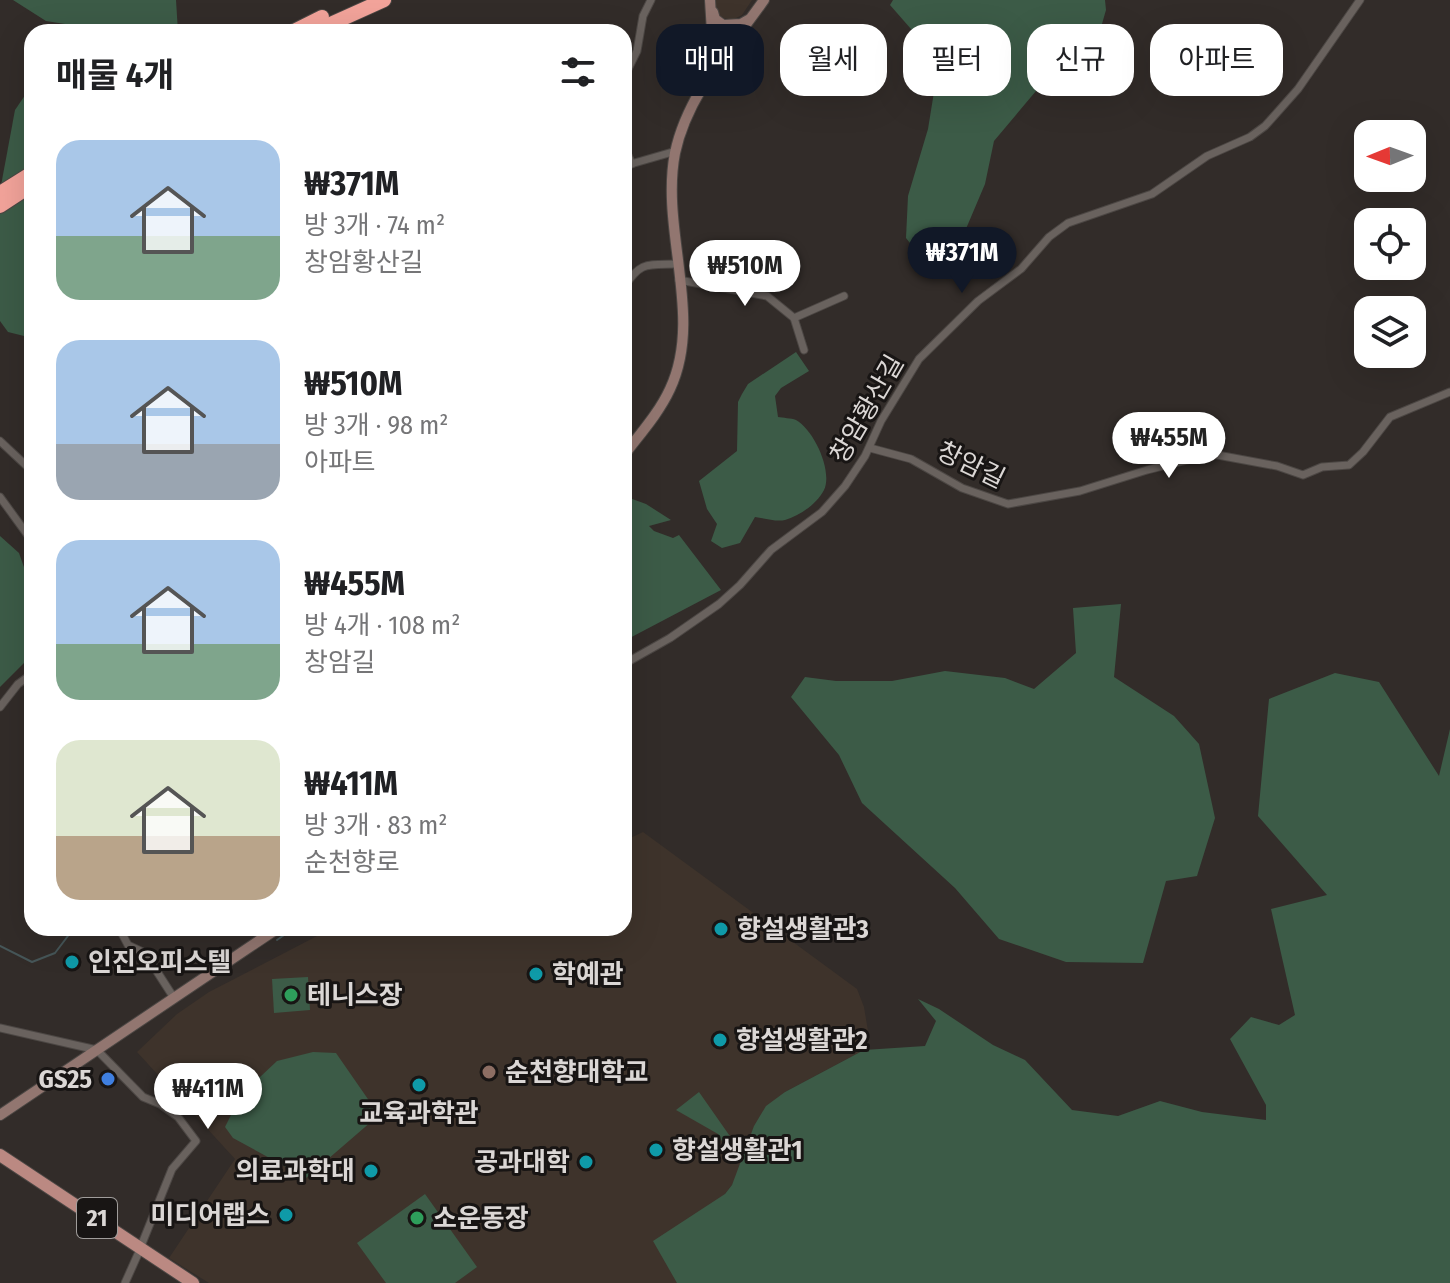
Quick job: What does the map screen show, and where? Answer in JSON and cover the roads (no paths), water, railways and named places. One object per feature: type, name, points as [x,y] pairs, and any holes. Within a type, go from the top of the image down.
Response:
[{"type":"highway","points":[[309,24],[359,0]]},
{"type":"highway","points":[[331,24],[384,0]]},
{"type":"highway","points":[[0,193],[24,178]]},
{"type":"highway","points":[[0,206],[24,190]]},
{"type":"main road","points":[[747,24],[764,0]]},
{"type":"main road","points":[[710,4],[715,19],[723,25],[741,24],[753,16]]},
{"type":"main road","points":[[710,4],[712,24]]},
{"type":"main road","points":[[632,444],[662,403],[676,372],[683,340],[671,199],[676,151],[695,96]]},
{"type":"main road","points":[[693,103],[698,96]]},
{"type":"main road","points":[[0,1115],[266,936]]},
{"type":"main road","name":"21","points":[[0,1155],[140,1250],[182,1283]]},
{"type":"main road","name":"21","points":[[0,1162],[193,1283]]},
{"type":"street","points":[[632,59],[637,51],[643,16],[651,0]]},
{"type":"street","name":"창암황산길","points":[[632,659],[670,638],[730,595],[765,555],[822,512],[845,486],[870,448],[881,421],[919,359],[981,298],[1021,269],[1049,237],[1068,223],[1152,194],[1207,156],[1250,137],[1265,126],[1298,89],[1360,0]]},
{"type":"street","points":[[632,164],[676,151]]},
{"type":"street","points":[[632,275],[641,266],[677,264]]},
{"type":"street","points":[[679,280],[767,296],[794,318],[804,350]]},
{"type":"street","points":[[794,318],[844,296]]},
{"type":"street","name":"창암길","points":[[870,448],[911,459],[962,488],[997,502],[1013,504],[1080,491],[1212,454],[1281,467],[1299,475],[1327,465],[1349,465],[1390,417],[1450,392]]},
{"type":"street","points":[[0,441],[24,464]]},
{"type":"street","points":[[0,497],[24,530]]},
{"type":"street","points":[[0,707],[24,680]]},
{"type":"street","points":[[123,936],[128,945],[145,953],[174,998]]},
{"type":"street","points":[[0,1028],[97,1050],[143,1097],[178,1117],[196,1141],[172,1169],[125,1283]]},
{"type":"waterway","points":[[0,946],[32,962],[55,953],[68,936]]},
{"type":"waterway","points":[[277,940],[283,936]]},
{"type":"place","name":"향설생활관3","points":[[721,929]]},
{"type":"place","name":"인진오피스텔","points":[[72,962]]},
{"type":"place","name":"학예관","points":[[536,974]]},
{"type":"place","name":"테니스장","points":[[291,995]]},
{"type":"place","name":"향설생활관2","points":[[720,1040]]},
{"type":"place","name":"순천향대학교","points":[[489,1072]]},
{"type":"place","name":"GS25","points":[[108,1079]]},
{"type":"place","name":"교육과학관","points":[[419,1085]]},
{"type":"place","name":"향설생활관1","points":[[656,1150]]},
{"type":"place","name":"공과대학","points":[[586,1162]]},
{"type":"place","name":"의료과학대","points":[[371,1171]]},
{"type":"place","name":"미디어랩스","points":[[286,1215]]},
{"type":"place","name":"소운동장","points":[[417,1218]]}]
